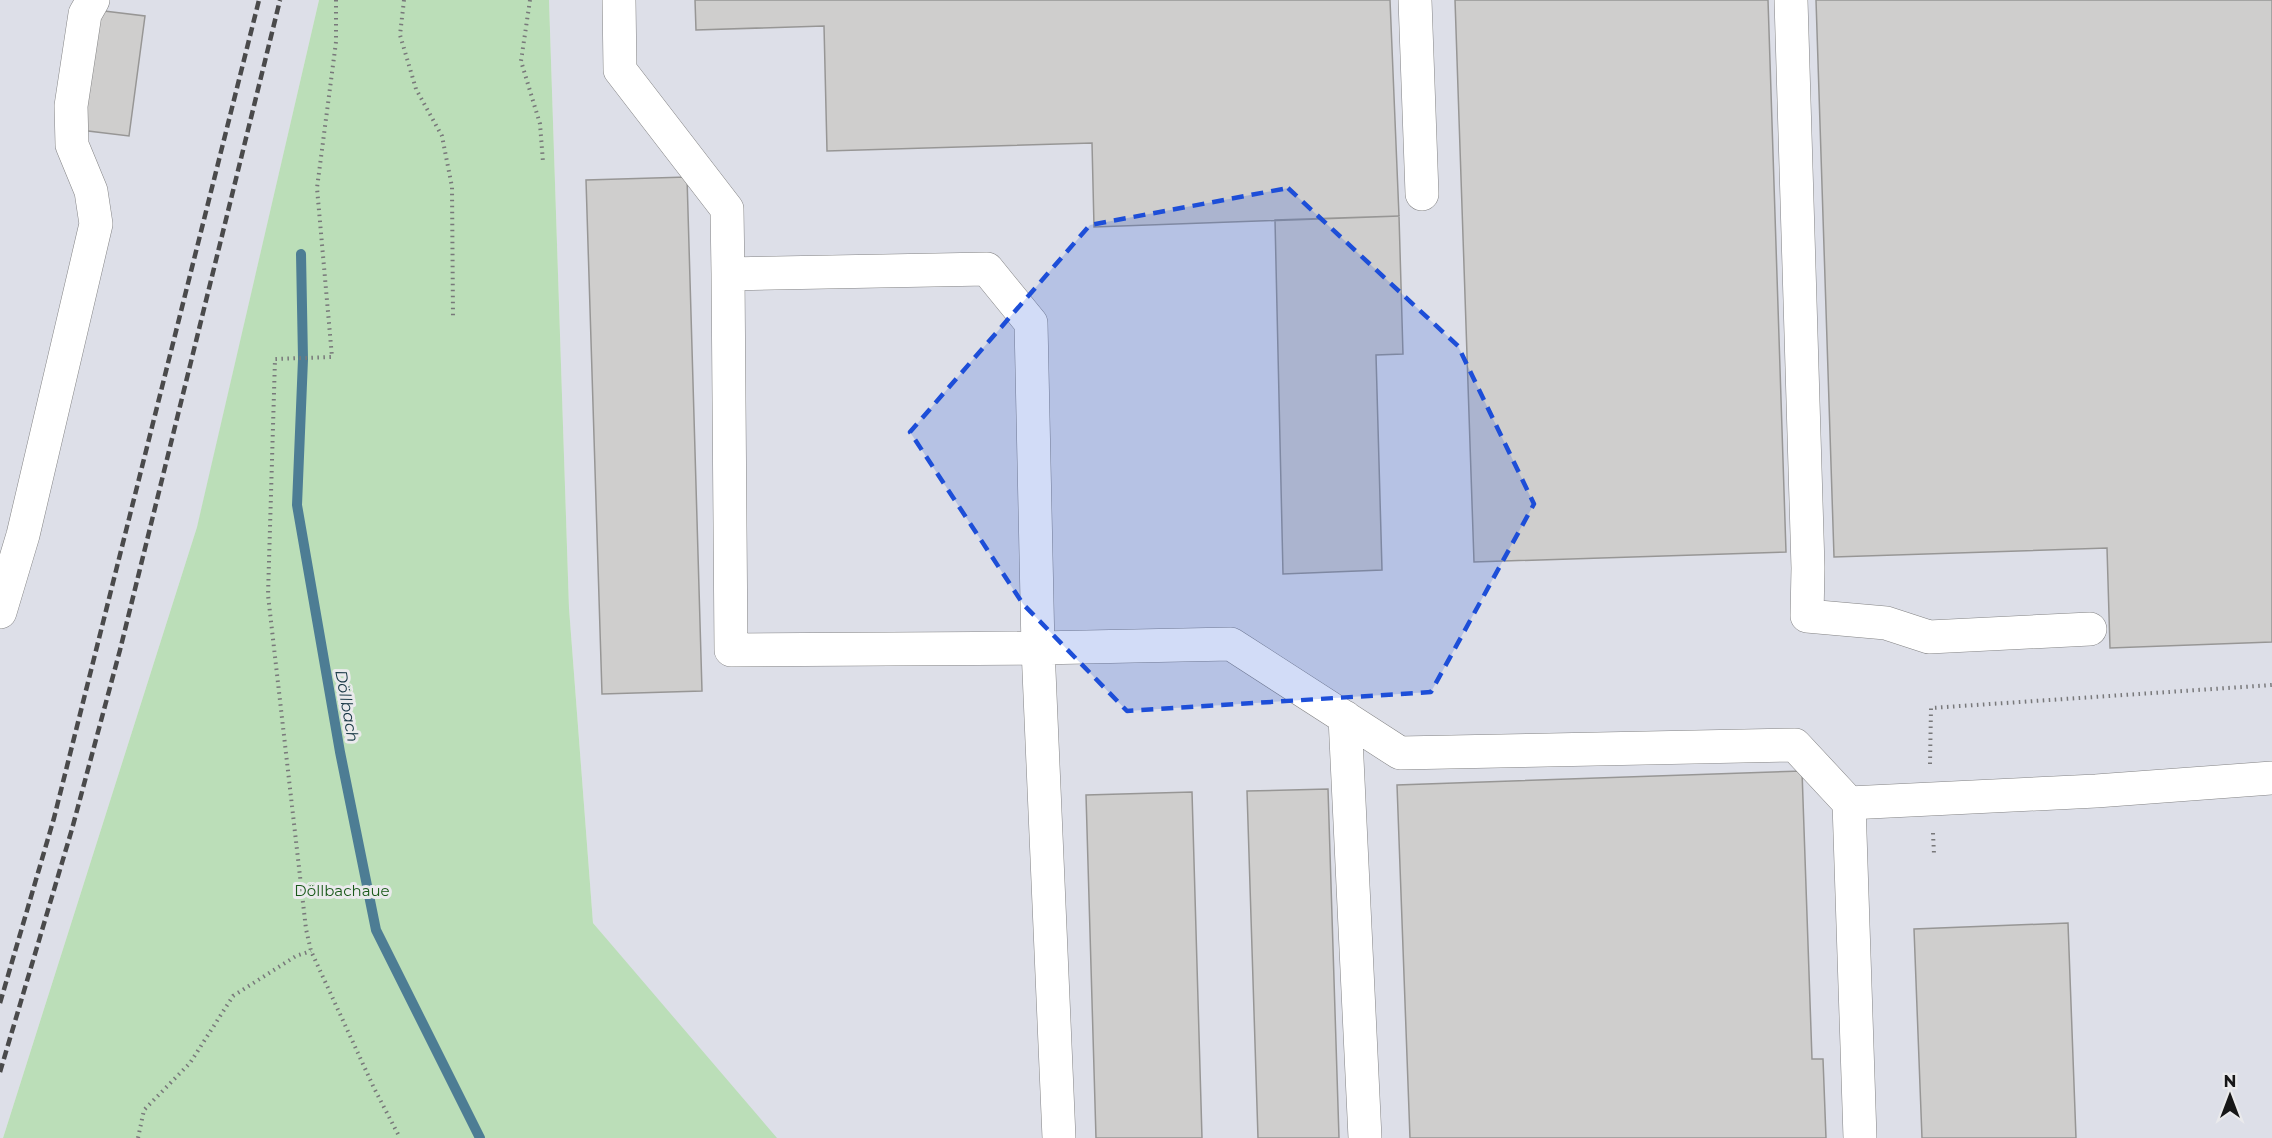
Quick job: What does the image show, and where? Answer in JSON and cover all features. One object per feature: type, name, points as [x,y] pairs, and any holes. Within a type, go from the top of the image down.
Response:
[{"type":"lane","points":[[0,612],[23,535],[96,224],[91,191],[72,145],[71,106],[85,14],[93,0]]},
{"type":"lane","points":[[619,0],[620,70],[727,209],[731,650],[1231,644],[1400,753],[1795,745],[1849,803],[1860,1138]]},
{"type":"lane","points":[[1416,0],[1422,194]]},
{"type":"lane","points":[[1791,0],[1807,544],[1807,616],[1886,623],[1929,637],[2090,629]]},
{"type":"lane","points":[[728,274],[987,269],[1031,323],[1038,648],[1059,1138]]},
{"type":"lane","points":[[1345,717],[1365,1138]]},
{"type":"lane","points":[[1849,803],[2084,792],[2272,778]]},
{"type":"path","points":[[336,0],[336,42],[317,188],[332,357],[275,359],[268,595],[306,929],[311,951],[374,1088],[400,1138]]},
{"type":"path","points":[[404,0],[400,35],[416,89],[442,136],[452,187],[453,317]]},
{"type":"path","points":[[530,0],[521,61],[540,124],[543,162]]},
{"type":"path","points":[[1930,765],[1931,708],[2272,685]]},
{"type":"path","points":[[1933,829],[1934,854]]},
{"type":"path","points":[[138,1138],[144,1110],[190,1063],[232,996],[296,956],[311,951]]},
{"type":"highlighted area","points":[[1288,188],[1458,346],[1534,504],[1431,692],[1127,711],[1023,604],[910,432],[1090,225]]},
{"type":"shaded area","points":[[0,0],[319,0],[198,524],[3,1138],[0,1138]]},
{"type":"shaded area","points":[[549,0],[2272,0],[2272,1138],[772,1138],[593,923],[569,608]]},
{"type":"green space","name":"Döllbachaue","points":[[319,0],[549,0],[569,608],[593,923],[777,1138],[3,1138],[197,527]]},
{"type":"building","points":[[695,0],[1390,0],[1399,216],[1094,227],[1092,143],[827,151],[824,26],[696,30]]},
{"type":"building","points":[[1455,0],[1768,0],[1786,552],[1474,562]]},
{"type":"building","points":[[1816,0],[2272,0],[2272,642],[2110,648],[2107,548],[1834,557]]},
{"type":"building","points":[[96,10],[145,16],[129,136],[80,130]]},
{"type":"building","points":[[687,177],[702,691],[602,694],[586,180]]},
{"type":"building","points":[[1399,216],[1403,354],[1376,355],[1382,570],[1283,574],[1275,220]]},
{"type":"building","points":[[1802,771],[1812,1059],[1823,1059],[1826,1138],[1410,1138],[1397,785]]},
{"type":"building","points":[[1328,789],[1339,1138],[1258,1138],[1247,791]]},
{"type":"building","points":[[1192,792],[1202,1138],[1096,1138],[1086,795]]},
{"type":"building","points":[[2068,923],[2076,1138],[1922,1138],[1914,929]]},
{"type":"waterway","name":"Döllbach","points":[[301,254],[303,359],[297,505],[340,752],[376,930],[480,1138]]},
{"type":"railway","points":[[0,1003],[54,818],[259,0]]},
{"type":"railway","points":[[0,1072],[72,829],[120,650],[280,0]]}]
